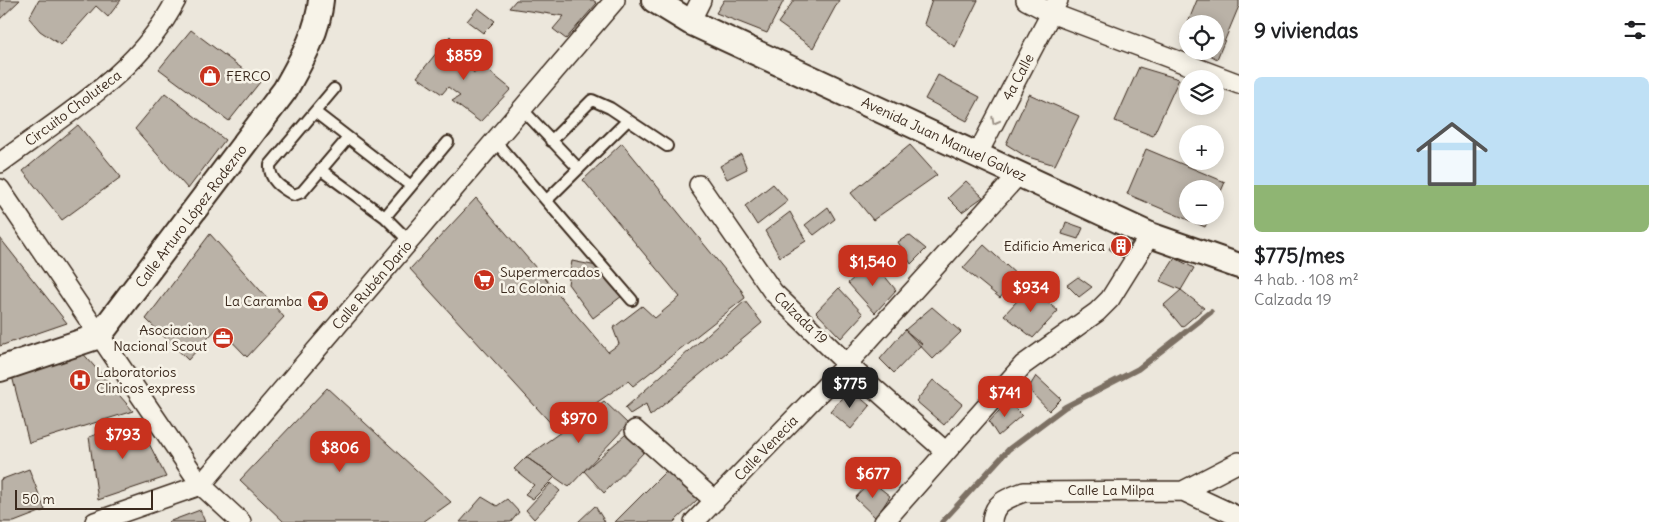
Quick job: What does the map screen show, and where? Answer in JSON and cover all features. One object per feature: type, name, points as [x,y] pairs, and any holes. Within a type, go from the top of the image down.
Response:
[{"type":"street","name":"Circuito Choluteca","points":[[0,163],[79,106],[126,68],[164,25],[176,0]]},
{"type":"street","name":"Calle Arturo López Rodezno","points":[[100,336],[285,90],[308,47],[320,18],[321,0]]},
{"type":"street","name":"Calle Rubén Darío","points":[[201,485],[615,0]]},
{"type":"street","name":"Avenida Juan Manuel Galvez","points":[[654,0],[690,22],[1150,235],[1239,266]]},
{"type":"street","points":[[690,22],[701,0]]},
{"type":"street","points":[[1026,0],[1055,7],[1239,84]]},
{"type":"street","name":"4a Calle","points":[[978,155],[1055,7]]},
{"type":"street","name":"Calle Venecia","points":[[694,522],[847,364],[1019,174]]},
{"type":"street","name":"Calzada 19","points":[[699,186],[774,292],[847,364],[946,452]]},
{"type":"street","points":[[0,189],[201,485],[241,522]]},
{"type":"street","points":[[884,522],[1023,365],[1097,312],[1110,300],[1150,235]]},
{"type":"street","points":[[0,369],[100,336]]},
{"type":"street","points":[[635,430],[715,501]]},
{"type":"street","name":"Calle La Milpa","points":[[992,522],[992,513],[1001,501],[1024,492],[1183,491],[1239,462]]},
{"type":"street","points":[[95,522],[201,485]]},
{"type":"street","points":[[1183,491],[1239,517]]},
{"type":"lane","points":[[334,89],[270,166],[270,174],[294,195],[302,192],[348,138]]},
{"type":"lane","points":[[551,141],[592,100],[610,108],[668,146]]},
{"type":"lane","points":[[522,110],[578,168]]},
{"type":"lane","points":[[315,112],[411,186]]},
{"type":"lane","points":[[546,200],[628,120]]},
{"type":"lane","points":[[495,141],[632,300]]},
{"type":"lane","points":[[384,218],[448,142]]},
{"type":"lane","points":[[321,170],[384,218],[409,241]]},
{"type":"building","points":[[0,0],[20,0],[0,19]]},
{"type":"building","points":[[39,0],[121,0],[108,17],[96,6],[61,45],[40,31],[29,18]]},
{"type":"building","points":[[516,0],[593,0],[597,3],[566,39],[553,29],[564,16],[509,8]]},
{"type":"building","points":[[724,0],[784,0],[767,33],[716,13]]},
{"type":"building","points":[[794,0],[839,0],[813,48],[778,23]]},
{"type":"building","points":[[932,0],[978,0],[955,47],[924,24]]},
{"type":"building","points":[[1197,0],[1239,0],[1239,6],[1224,42],[1224,15],[1191,15]]},
{"type":"building","points":[[478,8],[495,21],[483,33],[467,21]]},
{"type":"building","name":"FERCO","points":[[191,30],[260,82],[229,121],[159,69]]},
{"type":"building","points":[[450,36],[473,61],[467,66],[474,73],[485,68],[511,89],[480,122],[452,101],[460,96],[448,87],[442,94],[417,77]]},
{"type":"building","points":[[1139,67],[1179,79],[1153,136],[1115,121]]},
{"type":"building","points":[[938,75],[980,97],[967,121],[925,99]]},
{"type":"building","points":[[165,93],[225,140],[188,189],[135,129]]},
{"type":"building","points":[[1029,94],[1079,116],[1055,165],[1025,156],[1006,144]]},
{"type":"building","points":[[78,125],[121,177],[62,220],[23,171]]},
{"type":"building","name":"Supermercados La Colonia","points":[[622,143],[742,291],[745,298],[633,386],[628,381],[557,430],[410,269],[476,198],[608,352],[619,344],[613,328],[642,306],[655,318],[680,297],[583,180]]},
{"type":"building","points":[[910,145],[937,175],[873,220],[851,193]]},
{"type":"building","points":[[1146,149],[1179,163],[1179,170],[1196,170],[1220,180],[1179,180],[1179,216],[1127,194]]},
{"type":"building","points":[[741,154],[747,169],[727,179],[720,166]]},
{"type":"building","points":[[966,181],[983,197],[962,212],[948,198]]},
{"type":"building","points":[[773,184],[788,201],[757,225],[745,206]]},
{"type":"building","points":[[828,207],[835,219],[814,235],[805,225]]},
{"type":"building","points":[[790,212],[806,241],[780,257],[765,231]]},
{"type":"building","points":[[1066,222],[1083,228],[1078,239],[1062,234]]},
{"type":"building","points":[[210,234],[284,317],[247,357],[218,327],[188,360],[146,319]]},
{"type":"building","name":"Edificio America","points":[[1118,234],[1132,242],[1123,258],[1109,249]]},
{"type":"building","points":[[909,235],[926,249],[911,264],[898,242]]},
{"type":"building","points":[[0,238],[67,323],[0,346]]},
{"type":"building","points":[[984,245],[1018,276],[1000,298],[963,268]]},
{"type":"building","points":[[1175,258],[1194,268],[1181,290],[1160,281]]},
{"type":"building","points":[[572,261],[597,266],[622,296],[593,318],[568,284]]},
{"type":"building","points":[[873,262],[896,290],[875,313],[848,283]]},
{"type":"building","points":[[1078,277],[1092,287],[1079,297],[1067,285]]},
{"type":"building","points":[[1030,287],[1058,311],[1033,338],[1004,315]]},
{"type":"building","points":[[839,288],[863,314],[841,338],[816,312]]},
{"type":"building","points":[[1181,290],[1204,308],[1182,327],[1164,305]]},
{"type":"building","points":[[745,301],[762,323],[650,416],[646,404],[630,414],[625,408]]},
{"type":"building","points":[[932,307],[961,332],[933,359],[905,330]]},
{"type":"building","points":[[905,330],[922,344],[894,373],[880,359]]},
{"type":"building","points":[[81,351],[133,411],[29,443],[12,376]]},
{"type":"building","points":[[1036,376],[1061,399],[1049,411],[1028,389]]},
{"type":"building","points":[[933,380],[962,404],[944,425],[916,401]]},
{"type":"building","points":[[327,388],[451,502],[423,522],[284,522],[240,480]]},
{"type":"building","points":[[850,389],[870,406],[851,429],[830,411]]},
{"type":"building","points":[[604,401],[628,424],[569,487],[526,457]]},
{"type":"building","points":[[1008,401],[1022,415],[998,436],[989,422]]},
{"type":"building","points":[[137,420],[166,477],[98,500],[89,437]]},
{"type":"building","points":[[633,428],[648,448],[604,493],[584,471]]},
{"type":"building","points":[[526,457],[555,477],[533,499],[525,494],[534,485],[514,469]]},
{"type":"building","points":[[669,468],[700,497],[674,522],[615,522]]},
{"type":"building","points":[[29,469],[45,510],[14,522],[0,522],[0,480]]},
{"type":"building","points":[[871,481],[890,496],[876,518],[855,498]]},
{"type":"building","points":[[551,483],[560,491],[534,519],[526,510]]},
{"type":"building","points":[[482,497],[497,506],[507,499],[519,512],[511,522],[460,522]]},
{"type":"building","points":[[595,506],[605,522],[578,522]]},
{"type":"building","points":[[200,510],[205,522],[168,522]]},
{"type":"waterway","points":[[942,522],[1009,449],[1065,407],[1138,369],[1211,312]]},
{"type":"place","name":"FERCO","points":[[210,76]]},
{"type":"place","name":"Edificio America","points":[[1121,246]]},
{"type":"place","name":"Supermercados La Colonia","points":[[484,280]]},
{"type":"place","name":"La Caramba","points":[[318,301]]},
{"type":"place","name":"Asociacion Nacional Scout","points":[[223,338]]},
{"type":"place","name":"Laboratorios Clinicos express","points":[[80,380]]}]
